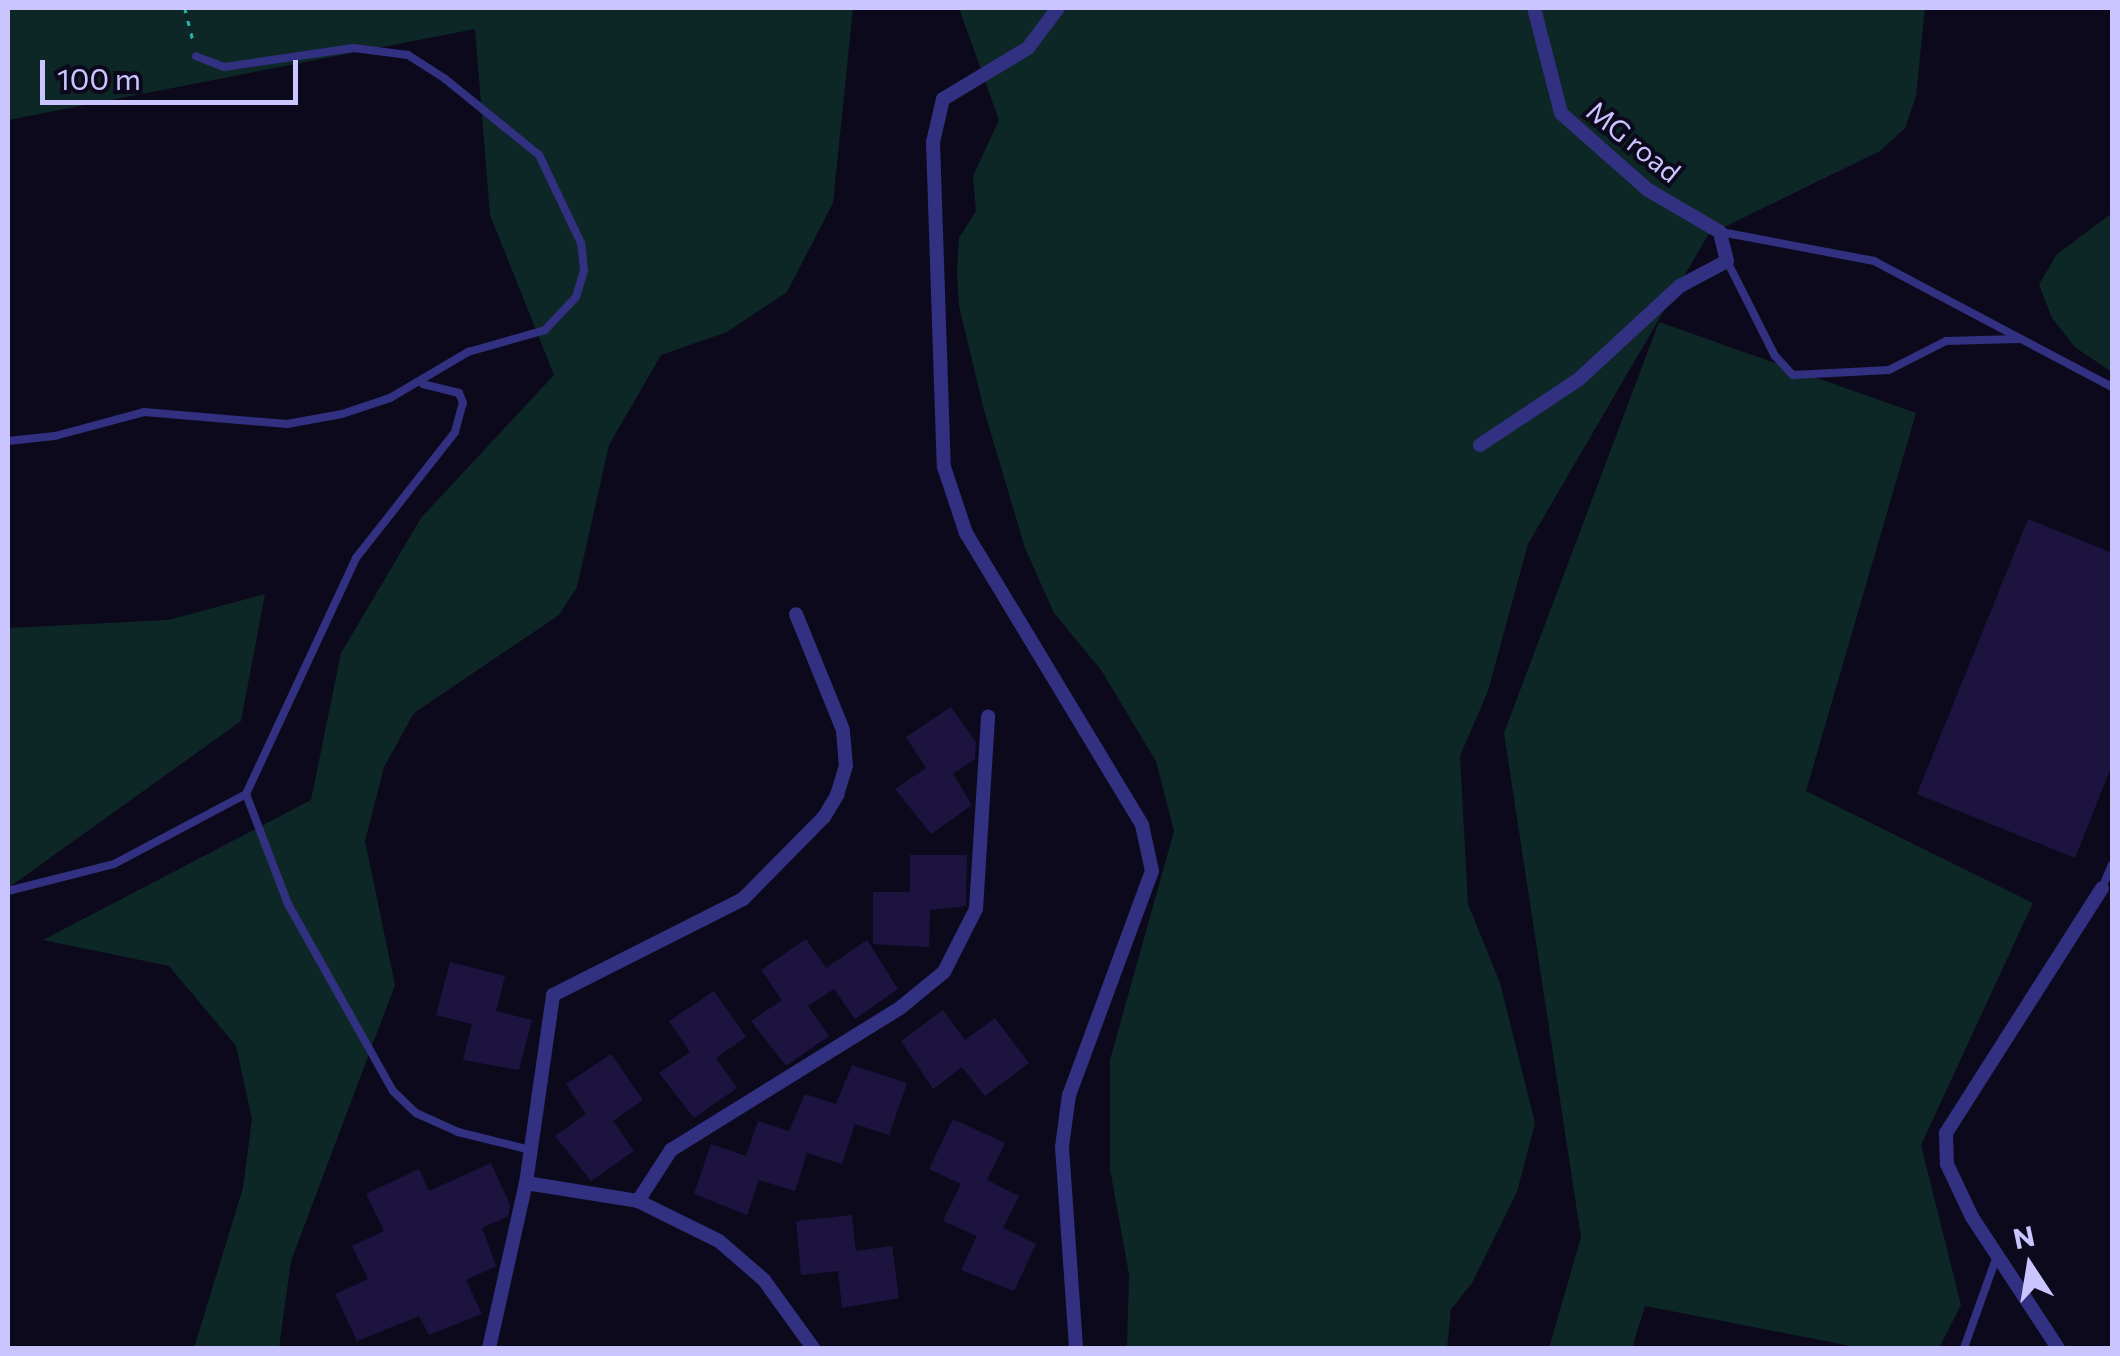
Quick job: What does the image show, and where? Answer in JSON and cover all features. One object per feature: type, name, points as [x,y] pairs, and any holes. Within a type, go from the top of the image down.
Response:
[{"type":"street","points":[[1058,8],[1028,48],[943,99],[933,142],[944,466],[966,533],[1142,825],[1152,872],[1069,1095],[1062,1147],[1076,1348]]},
{"type":"street","name":"MG road","points":[[1534,8],[1561,113],[1648,190],[1720,232]]},
{"type":"street","points":[[1480,445],[1578,380],[1680,286],[1727,260],[1720,232]]},
{"type":"street","points":[[489,1348],[526,1182],[553,994],[742,898],[824,817],[837,795],[846,766],[842,730],[796,614]]},
{"type":"street","points":[[638,1201],[670,1150],[900,1008],[944,972],[966,938],[976,908],[988,716]]},
{"type":"street","points":[[2058,1348],[1997,1256],[1947,1164],[1946,1133],[2102,888]]},
{"type":"street","points":[[526,1182],[638,1201],[719,1241],[764,1280],[813,1348]]},
{"type":"lane","points":[[8,441],[55,436],[144,412],[287,424],[342,414],[418,384],[468,352],[545,330],[576,297],[584,270],[580,243],[539,155],[408,56],[353,48],[224,67],[196,56]]},
{"type":"lane","points":[[1720,232],[1874,261],[2112,386]]},
{"type":"lane","points":[[1727,260],[1775,356],[1793,374],[1889,370],[1946,340],[2022,339]]},
{"type":"lane","points":[[8,891],[114,864],[246,794],[356,558],[455,432],[463,404],[459,393],[418,384]]},
{"type":"lane","points":[[246,794],[288,904],[393,1091],[416,1113],[458,1132],[530,1150]]},
{"type":"lane","points":[[2102,888],[2112,865]]},
{"type":"lane","points":[[1964,1348],[1997,1256]]},
{"type":"path","points":[[185,8],[196,56]]},
{"type":"green space","points":[[8,8],[853,8],[833,203],[787,292],[727,332],[661,355],[609,445],[577,587],[559,615],[414,713],[384,767],[365,841],[395,985],[291,1261],[279,1348],[194,1348],[243,1188],[252,1119],[236,1046],[169,966],[43,940],[311,800],[341,653],[421,518],[554,375],[490,215],[475,29],[8,120]]},
{"type":"green space","points":[[959,8],[1925,8],[1916,96],[1905,128],[1880,151],[1708,235],[1528,544],[1488,691],[1460,756],[1468,904],[1500,983],[1535,1123],[1517,1192],[1472,1283],[1451,1309],[1447,1348],[1127,1348],[1129,1274],[1110,1169],[1110,1060],[1174,831],[1156,761],[1101,670],[1054,613],[1025,548],[984,410],[959,306],[957,271],[959,238],[976,211],[973,176],[999,120]]},
{"type":"green space","points":[[2112,213],[2112,372],[2076,348],[2052,318],[2039,285],[2056,255]]},
{"type":"green space","points":[[1659,322],[1916,413],[1806,791],[2033,903],[1921,1145],[1961,1305],[1939,1348],[1861,1348],[1645,1306],[1632,1348],[1549,1348],[1581,1237],[1504,733]]},
{"type":"green space","points":[[265,594],[241,721],[8,888],[8,628],[168,620]]},
{"type":"building","points":[[2028,519],[2112,553],[2112,765],[2075,858],[1917,794]]},
{"type":"building","points":[[951,707],[976,742],[975,759],[953,774],[972,805],[931,834],[895,789],[926,768],[906,737]]},
{"type":"building","points":[[910,855],[967,855],[966,906],[930,910],[929,947],[873,944],[873,892],[910,892]]},
{"type":"building","points":[[806,939],[826,968],[867,940],[898,989],[855,1019],[834,989],[808,1006],[829,1036],[786,1066],[751,1021],[782,1000],[761,970]]},
{"type":"building","points":[[450,962],[505,976],[496,1011],[532,1020],[519,1070],[463,1060],[472,1024],[436,1015]]},
{"type":"building","points":[[714,991],[746,1037],[716,1058],[737,1088],[694,1118],[659,1073],[690,1052],[669,1021]]},
{"type":"building","points":[[943,1010],[965,1040],[995,1018],[1029,1063],[985,1096],[962,1067],[933,1089],[901,1041]]},
{"type":"building","points":[[611,1054],[643,1100],[613,1121],[634,1151],[591,1181],[555,1136],[586,1114],[566,1084]]},
{"type":"building","points":[[852,1065],[907,1083],[889,1135],[855,1124],[842,1164],[807,1153],[795,1191],[759,1180],[747,1215],[694,1194],[711,1144],[746,1156],[758,1121],[789,1131],[805,1094],[836,1104]]},
{"type":"building","points":[[953,1119],[1005,1143],[987,1180],[1019,1196],[1003,1228],[1036,1244],[1014,1291],[961,1270],[977,1236],[943,1221],[961,1184],[929,1169]]},
{"type":"building","points":[[491,1163],[510,1205],[508,1216],[482,1228],[496,1266],[466,1280],[482,1314],[429,1335],[419,1316],[357,1341],[335,1294],[368,1279],[352,1246],[384,1231],[366,1194],[419,1169],[429,1191]]},
{"type":"building","points":[[852,1215],[856,1251],[892,1246],[899,1298],[842,1308],[838,1271],[801,1275],[796,1221]]}]
